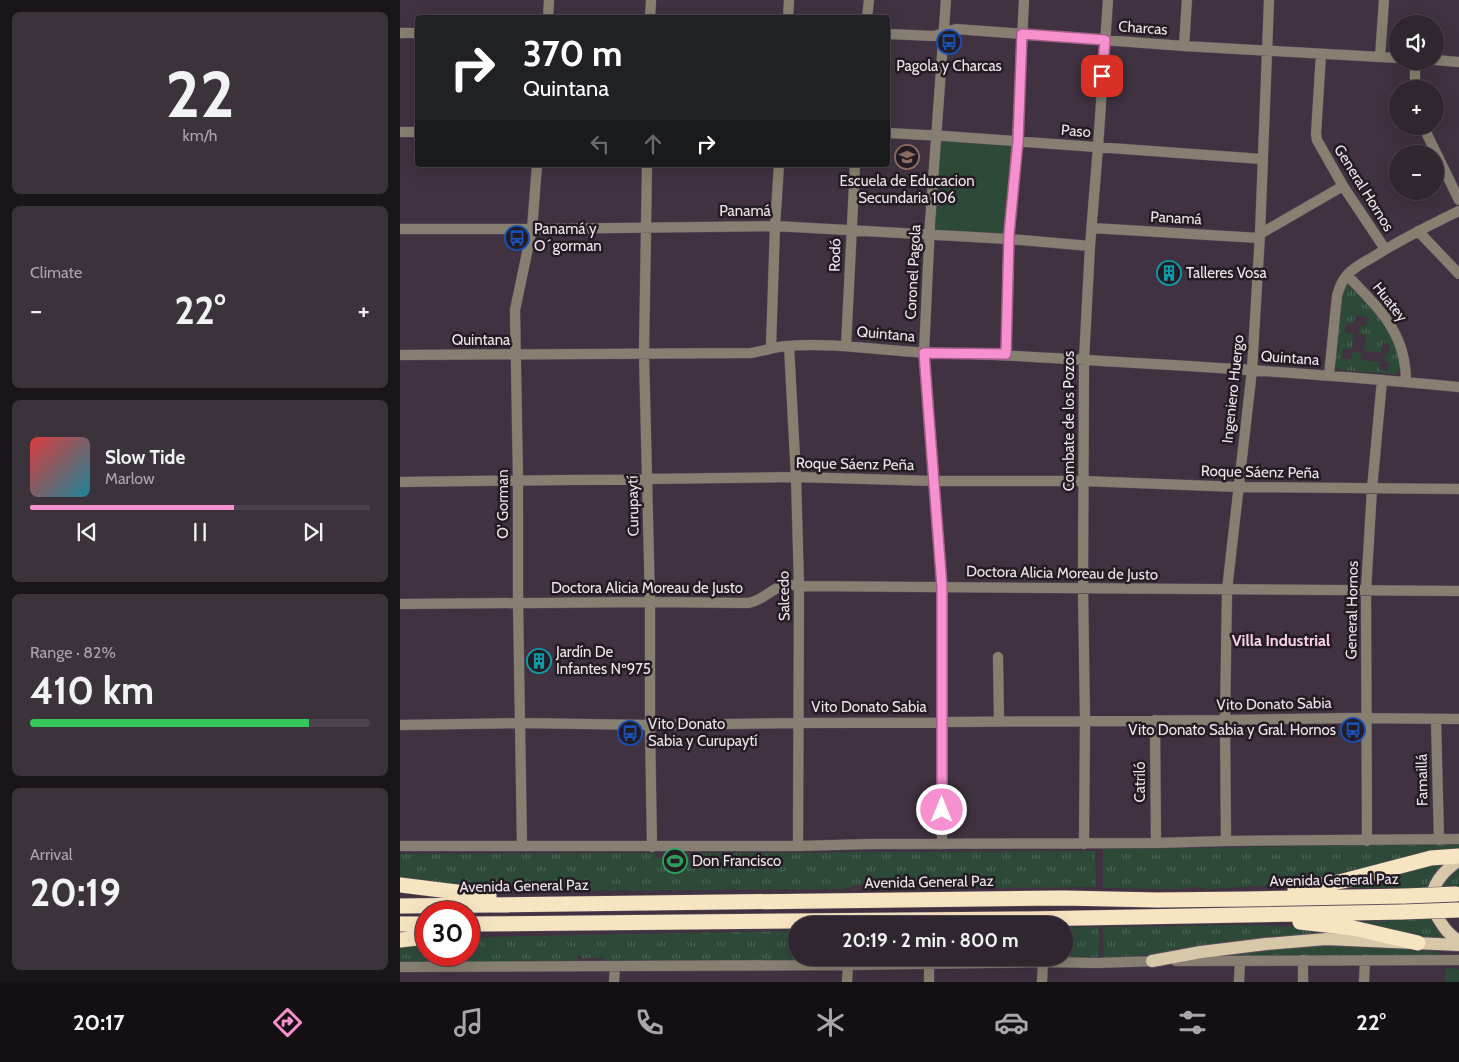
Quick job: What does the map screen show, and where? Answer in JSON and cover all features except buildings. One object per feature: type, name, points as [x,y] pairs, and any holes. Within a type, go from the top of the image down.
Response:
[{"type":"highway","points":[[1247,899],[1321,886],[1431,858],[1459,856]]},
{"type":"highway","points":[[400,885],[547,903]]},
{"type":"highway","name":"Avenida General Paz","points":[[400,906],[1102,898],[1157,900],[1247,899],[1457,894]]},
{"type":"highway","points":[[480,924],[1017,919],[1458,910]]},
{"type":"highway","points":[[1248,915],[1353,928],[1418,943]]},
{"type":"highway","points":[[400,924],[415,924]]},
{"type":"highway","points":[[480,931],[556,924]]},
{"type":"highway","points":[[400,940],[415,938]]},
{"type":"main road","points":[[1459,860],[1439,877],[1432,896],[1432,904],[1446,931],[1459,941]]},
{"type":"main road","points":[[1152,961],[1200,952],[1326,939],[1459,945]]},
{"type":"street","points":[[548,15],[549,0]]},
{"type":"street","points":[[650,15],[651,0]]},
{"type":"street","points":[[788,15],[789,0]]},
{"type":"street","points":[[867,15],[869,0]]},
{"type":"street","name":"Coronel Pagola","points":[[942,844],[942,587],[924,353],[936,136],[946,0]]},
{"type":"street","points":[[1006,354],[1009,239],[1018,141],[1024,0]]},
{"type":"street","name":"Combate de los Pozos","points":[[1084,844],[1084,360],[1090,246],[1108,0]]},
{"type":"street","points":[[1184,46],[1187,0]]},
{"type":"street","name":"Ingeniero Huergo","points":[[1226,841],[1227,590],[1252,370],[1260,236],[1269,0]]},
{"type":"street","points":[[1380,57],[1384,0]]},
{"type":"street","name":"Charcas","points":[[890,34],[934,36],[956,29],[1184,46],[1389,58]]},
{"type":"street","points":[[400,33],[415,33]]},
{"type":"street","name":"General Hornos","points":[[1321,54],[1316,134],[1319,145],[1343,186],[1385,249],[1347,274]]},
{"type":"street","points":[[1444,61],[1459,62]]},
{"type":"street","points":[[400,132],[415,132]]},
{"type":"street","name":"Paso","points":[[890,133],[1262,159]]},
{"type":"street","points":[[1427,135],[1459,200]]},
{"type":"street","name":"O' Gorman","points":[[522,845],[516,303],[532,229],[537,167]]},
{"type":"street","name":"Curupaytí","points":[[647,167],[644,353],[650,602],[652,847]]},
{"type":"street","points":[[771,347],[779,167]]},
{"type":"street","name":"Rodó","points":[[846,346],[855,167]]},
{"type":"street","points":[[1260,236],[1343,186]]},
{"type":"street","points":[[1385,249],[1459,211]]},
{"type":"street","name":"Panamá","points":[[400,229],[775,226],[1009,239],[1090,246]]},
{"type":"street","name":"Panamá","points":[[1092,228],[1260,236]]},
{"type":"street","points":[[1418,231],[1459,274]]},
{"type":"street","points":[[1329,375],[1337,296],[1340,284],[1347,274]]},
{"type":"street","name":"Huatey","points":[[1347,274],[1380,310],[1394,330],[1406,366],[1406,382]]},
{"type":"street","name":"Salcedo","points":[[789,346],[796,477],[799,586],[800,723],[798,846]]},
{"type":"street","name":"Quintana","points":[[400,355],[751,353],[771,347],[846,346],[924,353],[1006,354],[1329,375],[1459,387]]},
{"type":"street","name":"General Hornos","points":[[1367,841],[1366,590],[1372,489],[1382,380]]},
{"type":"street","name":"Roque Sáenz Peña","points":[[400,482],[796,477],[934,481],[1083,481],[1238,487],[1459,489]]},
{"type":"street","name":"Doctora Alicia Moreau de Justo","points":[[400,604],[518,602],[748,603],[757,601],[782,586],[1459,590]]},
{"type":"street","points":[[998,657],[999,721]]},
{"type":"street","name":"Vito Donato Sabia","points":[[400,725],[520,723],[650,725],[1366,718],[1459,719]]},
{"type":"street","name":"Catriló","points":[[1155,720],[1156,843]]},
{"type":"street","name":"Famaillá","points":[[1436,720],[1439,840]]},
{"type":"street","points":[[400,846],[652,847],[1459,839]]},
{"type":"street","points":[[1303,960],[1303,982]]},
{"type":"street","points":[[1364,960],[1364,982]]},
{"type":"street","points":[[1073,963],[1459,960]]},
{"type":"street","points":[[1239,982],[1240,961]]},
{"type":"street","points":[[400,967],[788,966]]},
{"type":"street","points":[[847,982],[848,966]]},
{"type":"street","points":[[928,982],[929,966]]},
{"type":"street","points":[[1042,982],[1043,966]]},
{"type":"street","points":[[614,982],[615,967]]},
{"type":"green space","points":[[944,141],[1009,144],[1013,147],[1006,236],[935,231],[933,227],[940,143]]},
{"type":"green space","points":[[1348,285],[1353,288],[1367,302],[1388,330],[1396,345],[1401,367],[1396,374],[1337,368],[1334,363],[1340,291]],"holes":[[[1355,316],[1367,317],[1366,326],[1360,326],[1359,334],[1366,335],[1364,351],[1381,352],[1382,343],[1390,344],[1390,353],[1385,353],[1384,361],[1389,362],[1388,371],[1379,370],[1380,362],[1361,360],[1362,353],[1352,352],[1351,359],[1342,359],[1343,349],[1352,349],[1353,334],[1345,333],[1346,323],[1354,324]]]},
{"type":"green space","points":[[1459,844],[1459,851],[1325,878],[1271,885],[1211,889],[1195,887],[1180,889],[1103,888],[1103,849]]},
{"type":"green space","points":[[1095,851],[1096,887],[971,888],[865,884],[841,889],[545,891],[429,883],[400,879],[400,854],[655,853],[656,865],[694,866],[694,853]]},
{"type":"green space","name":"Don Francisco","points":[[655,858],[694,859],[694,866],[656,866]]},
{"type":"green space","points":[[1443,863],[1432,877],[1427,888],[1333,888],[1412,867]]},
{"type":"green space","points":[[1459,866],[1459,887],[1438,887]]},
{"type":"green space","points":[[1431,919],[1437,930],[1444,936],[1443,940],[1342,922],[1387,921]]},
{"type":"green space","points":[[1254,925],[1317,928],[1375,935],[1104,958],[1103,927]]},
{"type":"green space","points":[[1073,927],[1099,927],[1099,957],[1073,957]]},
{"type":"green space","points":[[788,931],[788,960],[603,962],[603,958],[582,958],[581,955],[578,955],[578,962],[480,963],[480,937]]},
{"type":"green space","points":[[415,943],[415,963],[400,963],[400,944]]},
{"type":"green space","points":[[1328,944],[1400,947],[1407,950],[1439,952],[1439,955],[1223,956],[1223,953]]},
{"type":"green space","points":[[1445,968],[1459,969],[1459,982],[1445,982]]},
{"type":"place","name":"Pagola y Charcas","points":[[949,42]]},
{"type":"place","name":"Escuela de Educacion Secundaria 106","points":[[907,157]]},
{"type":"place","name":"Panamá y O´gorman","points":[[517,238]]},
{"type":"place","name":"Talleres Vosa","points":[[1169,273]]},
{"type":"place","name":"Jardín De Infantes Nº975","points":[[539,661]]},
{"type":"place","name":"Vito Donato Sabia y Gral. Hornos","points":[[1353,730]]},
{"type":"place","name":"Vito Donato Sabia y Curupaytí","points":[[630,733]]},
{"type":"place","name":"Don Francisco","points":[[675,861]]},
{"type":"district","name":"Villa Industrial","points":[[1281,640]]},
{"type":"route","points":[[942,810],[942,587],[924,353],[1006,354],[1009,234],[1018,141],[1022,34],[1105,40],[1102,76]]}]
